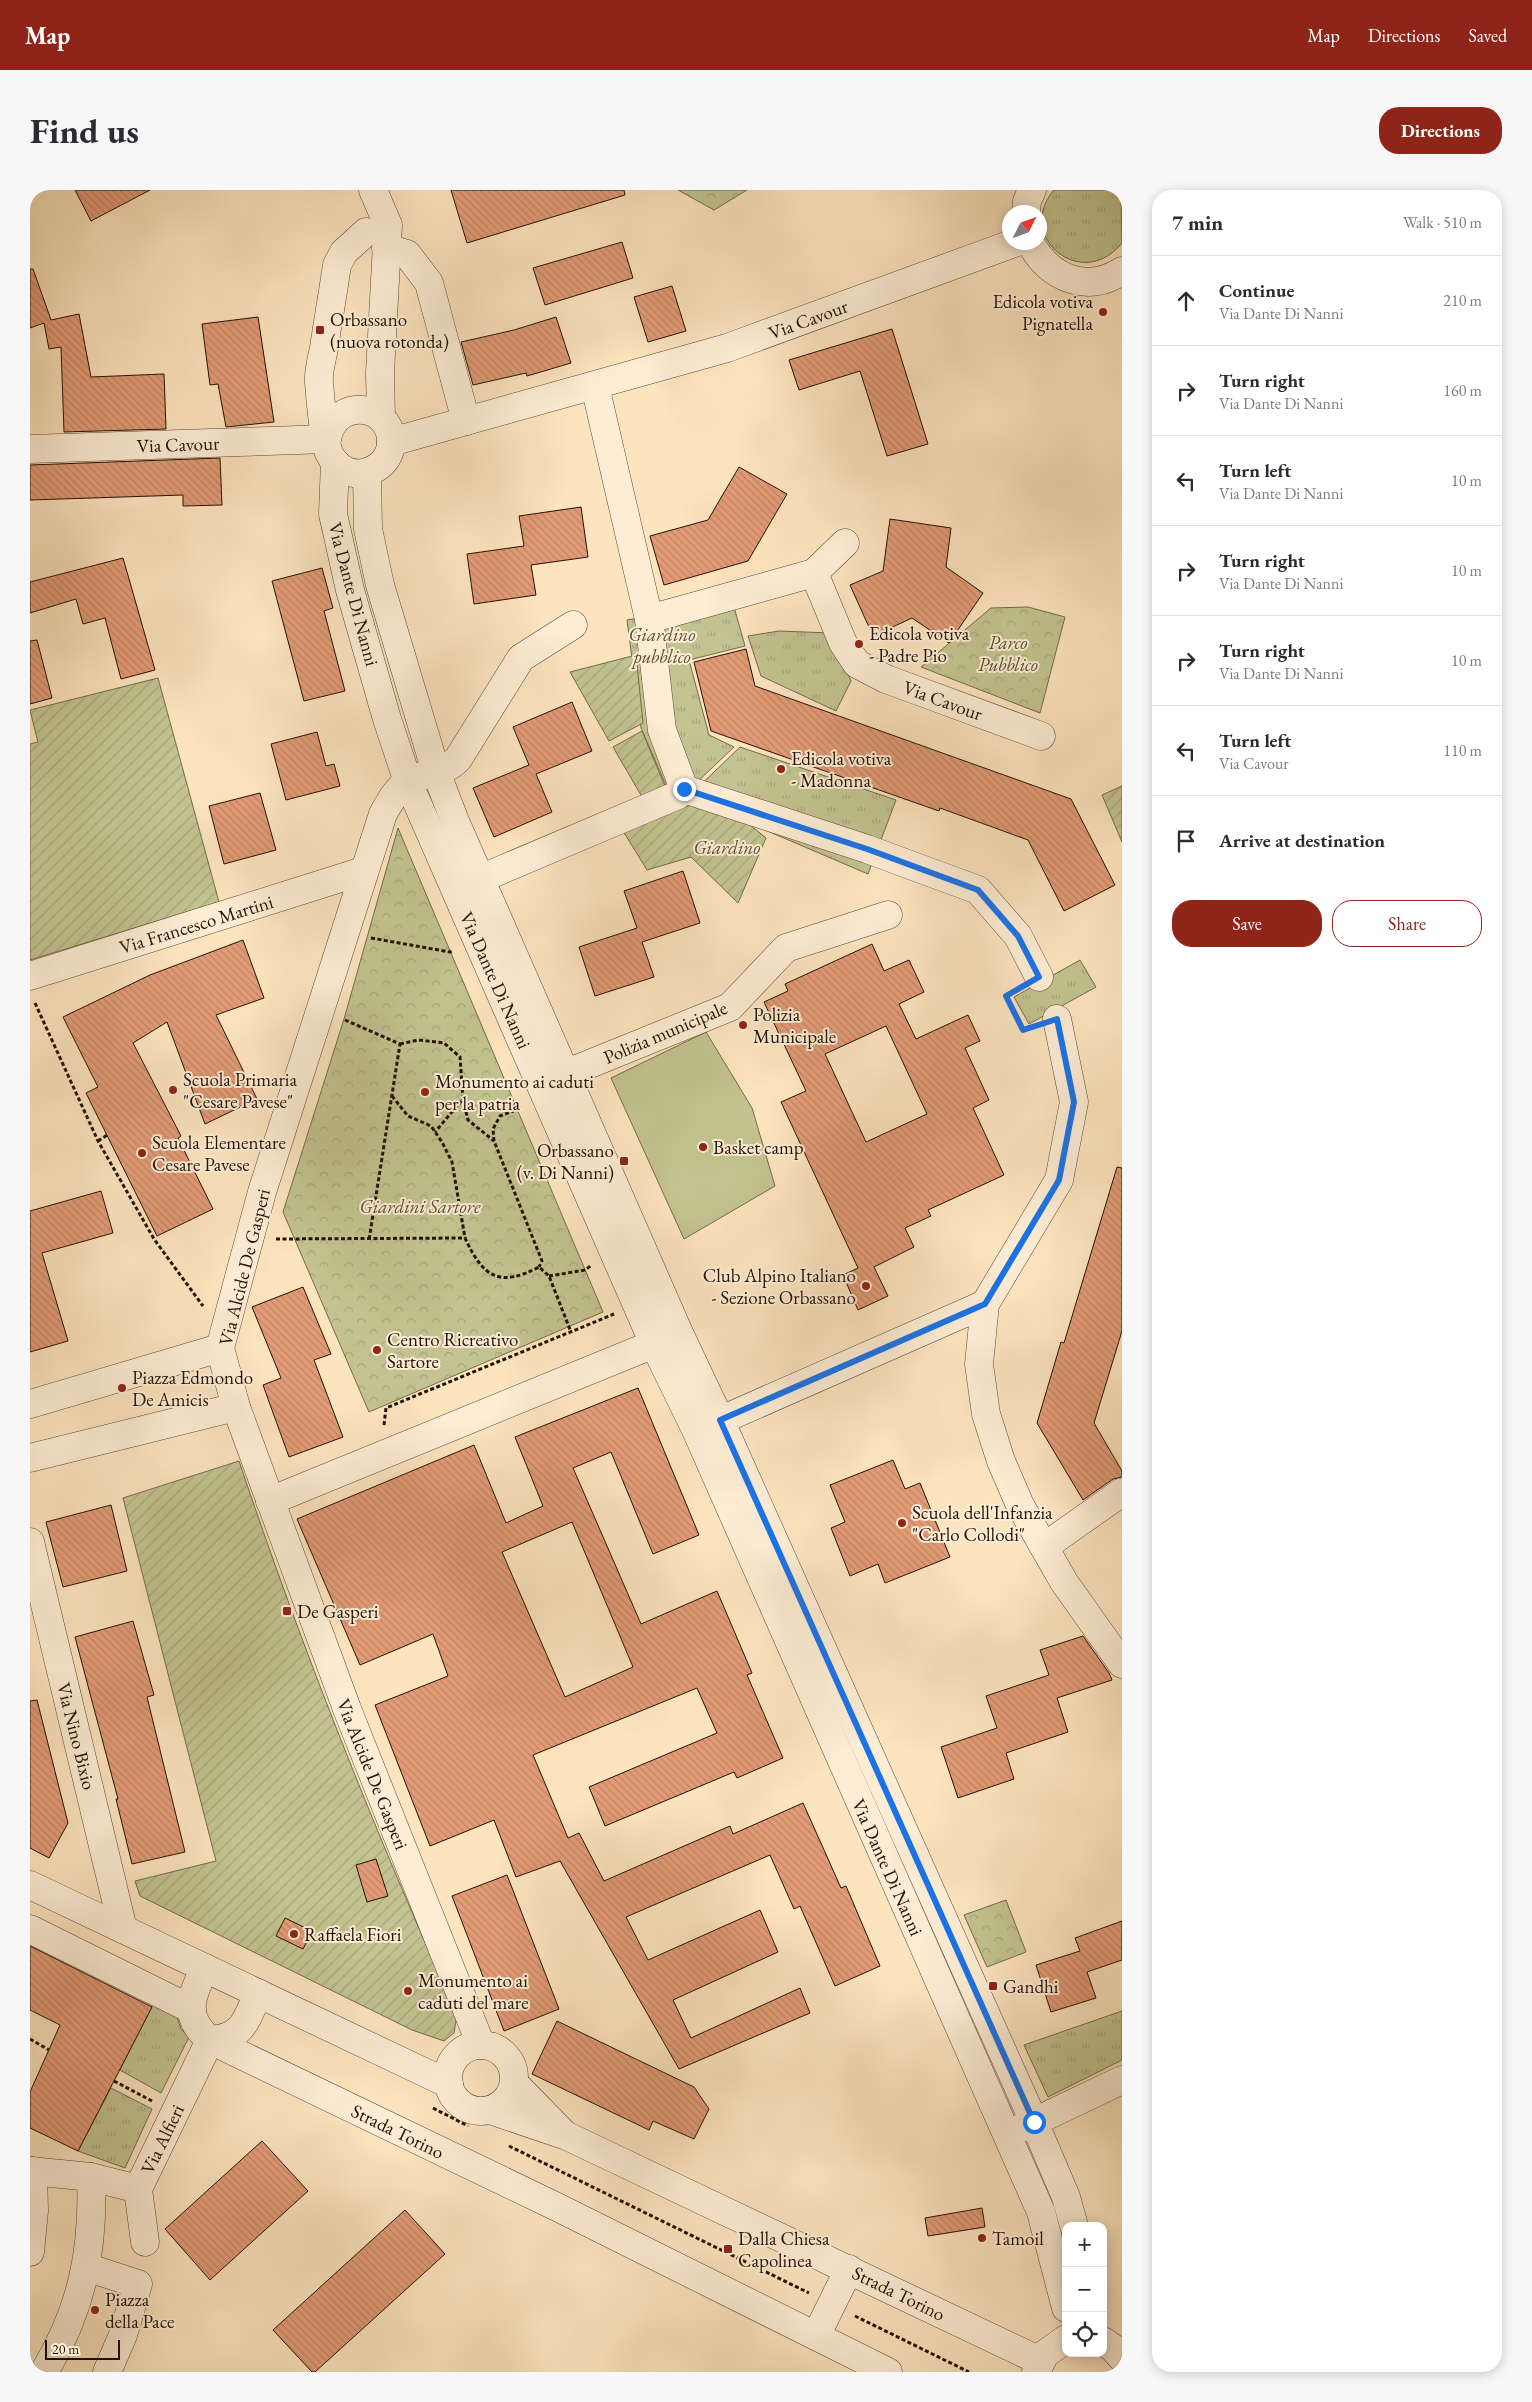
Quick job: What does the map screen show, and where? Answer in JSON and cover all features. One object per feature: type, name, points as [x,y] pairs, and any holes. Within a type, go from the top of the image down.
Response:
[{"type":"street","points":[[331,450],[351,473],[367,472],[384,461],[377,423],[380,373],[376,240],[356,190]]},
{"type":"street","points":[[373,190],[388,225],[376,240]]},
{"type":"street","points":[[1027,205],[1032,190]]},
{"type":"street","points":[[376,240],[407,254],[429,283],[466,421]]},
{"type":"street","name":"Via Dante Di Nanni","points":[[331,450],[318,380],[337,265],[344,252],[376,240]]},
{"type":"street","name":"Via Cavour","points":[[377,423],[466,421],[595,386],[727,348],[1002,247]]},
{"type":"street","points":[[1034,250],[1038,257],[1053,271],[1072,280],[1092,282],[1112,277],[1122,271]]},
{"type":"street","points":[[595,386],[649,619],[662,730],[684,789],[867,849],[978,890],[1018,936],[1039,977]]},
{"type":"street","name":"Via Dante Di Nanni","points":[[377,423],[352,410],[338,417],[332,423],[333,514],[350,590],[408,782],[654,1344],[708,1425],[1034,2122],[1066,2197],[1073,2222]]},
{"type":"street","name":"Via Cavour","points":[[30,449],[331,450]]},
{"type":"street","name":"Via Dante Di Nanni","points":[[367,472],[368,530],[380,586],[436,772],[480,879],[679,1334],[708,1425],[1006,2135],[1041,2212],[1062,2293]]},
{"type":"street","points":[[649,619],[814,573],[845,543]]},
{"type":"street","name":"Via Cavour","points":[[814,573],[843,643],[857,664],[886,679],[1041,736]]},
{"type":"street","points":[[408,782],[449,768],[458,759],[521,658],[573,625]]},
{"type":"street","name":"Via Alcide De Gasperi","points":[[408,782],[392,798],[382,814],[363,871],[262,1192],[220,1348],[236,1407],[347,1709],[481,2045]]},
{"type":"street","points":[[480,879],[586,832],[678,795]]},
{"type":"street","name":"Via Francesco Martini","points":[[30,976],[363,871]]},
{"type":"street","name":"Polizia municipale","points":[[565,1074],[730,1007],[786,948],[888,915]]},
{"type":"street","points":[[1057,1019],[1074,1102],[1059,1180],[985,1304],[979,1364],[986,1414],[1001,1461],[1020,1505],[1064,1582],[1122,1664]]},
{"type":"street","points":[[708,1425],[985,1304]]},
{"type":"street","points":[[270,1501],[679,1334]]},
{"type":"street","points":[[30,1404],[220,1348]]},
{"type":"street","points":[[30,1458],[236,1407]]},
{"type":"street","points":[[1044,1546],[1122,1492]]},
{"type":"street","name":"Via Nino Bixio","points":[[30,1542],[123,1929]]},
{"type":"street","points":[[30,1885],[449,2084]]},
{"type":"street","points":[[30,1929],[192,2009]]},
{"type":"street","points":[[204,1968],[191,2000],[192,2017],[199,2031],[210,2040],[225,2039],[239,2032],[258,1994]]},
{"type":"street","name":"Via Alfieri","points":[[144,2242],[138,2189],[210,2040]]},
{"type":"street","name":"Strada Torino","points":[[210,2040],[816,2336]]},
{"type":"street","points":[[481,2045],[494,2047],[506,2056],[514,2070],[514,2083],[508,2098],[490,2110],[473,2110],[455,2099],[449,2084],[449,2069],[458,2054],[468,2047],[481,2045]]},
{"type":"street","points":[[1006,2135],[1122,2080]]},
{"type":"street","name":"Strada Torino","points":[[514,2083],[567,2136]]},
{"type":"street","name":"Strada Torino","points":[[490,2110],[567,2136],[849,2269],[1038,2367]]},
{"type":"street","points":[[30,2252],[34,2211],[32,2171],[91,2178],[138,2189]]},
{"type":"street","points":[[44,2372],[57,2351],[72,2316],[86,2267],[92,2212],[91,2178]]},
{"type":"street","points":[[86,2267],[138,2284],[123,2336],[107,2372]]},
{"type":"street","points":[[849,2269],[816,2336],[888,2372]]},
{"type":"street","points":[[1038,2367],[1052,2347],[1062,2341]]},
{"type":"path","points":[[344,932],[450,952],[456,949]]},
{"type":"path","points":[[1039,977],[1006,996],[1023,1030],[1057,1019]]},
{"type":"path","points":[[35,1003],[98,1141],[154,1239],[203,1306]]},
{"type":"path","points":[[339,1018],[400,1044],[418,1040],[444,1043],[460,1057],[463,1100],[468,1120],[494,1142]]},
{"type":"path","points":[[369,1240],[400,1044]]},
{"type":"path","points":[[392,1096],[408,1116],[431,1126],[435,1132],[452,1162],[465,1238],[473,1255],[489,1272],[505,1279],[524,1275],[539,1267],[542,1261],[494,1142],[493,1129],[500,1116],[516,1108],[525,1108]]},
{"type":"path","points":[[435,1132],[463,1100]]},
{"type":"path","points":[[98,1141],[107,1135]]},
{"type":"path","points":[[270,1239],[369,1240],[465,1238]]},
{"type":"path","points":[[549,1276],[585,1270],[594,1264]]},
{"type":"path","points":[[539,1267],[549,1276],[571,1332]]},
{"type":"path","points":[[384,1431],[386,1408],[637,1304]]},
{"type":"path","points":[[30,2039],[49,2050]]},
{"type":"path","points":[[114,2081],[174,2113]]},
{"type":"path","points":[[506,2144],[969,2372]]},
{"type":"green space","points":[[678,190],[747,190],[714,210]]},
{"type":"green space","points":[[1054,190],[1116,190],[1121,195],[1122,243],[1106,257],[1089,262],[1072,260],[1058,252],[1047,240],[1046,205]]},
{"type":"green space","name":"Giardino pubblico","points":[[732,600],[745,646],[689,660],[709,735],[734,747],[674,804],[641,728],[627,620]]},
{"type":"green space","name":"Parco Pubblico","points":[[1028,607],[1065,617],[1040,713],[921,667],[991,608]]},
{"type":"green space","points":[[779,631],[831,633],[851,681],[836,711],[761,676],[748,636]]},
{"type":"green space","name":"Giardino pubblico","points":[[636,655],[643,723],[609,741],[570,672]]},
{"type":"green space","points":[[158,678],[219,902],[30,960],[30,744],[38,742],[30,710]]},
{"type":"green space","name":"Giardino","points":[[642,731],[667,791],[645,802],[613,747]]},
{"type":"green space","points":[[740,747],[896,800],[868,874],[688,797]]},
{"type":"green space","points":[[1122,786],[1122,842],[1102,795]]},
{"type":"green space","name":"Giardino","points":[[685,798],[739,816],[766,838],[738,903],[691,857],[647,870],[623,831]]},
{"type":"green space","name":"Giardini Sartore","points":[[398,828],[603,1312],[369,1412],[283,1212],[344,1019]]},
{"type":"green space","points":[[1080,960],[1096,987],[1029,1024],[1014,997]]},
{"type":"green space","name":"Basket camp","points":[[706,1032],[752,1108],[775,1186],[684,1239],[611,1078]]},
{"type":"green space","points":[[239,1461],[288,1601],[341,1741],[457,2015],[454,2033],[444,2041],[412,2030],[140,1896],[135,1881],[216,1861],[123,1498]]},
{"type":"green space","points":[[1006,1900],[1026,1952],[987,1967],[964,1915]]},
{"type":"green space","points":[[154,2002],[176,2014],[181,2029],[189,2037],[161,2093],[120,2070]]},
{"type":"green space","points":[[1122,2011],[1122,2060],[1048,2097],[1024,2045]]},
{"type":"green space","points":[[111,2088],[152,2109],[125,2168],[78,2151]]},
{"type":"building","points":[[75,190],[150,190],[91,221]]},
{"type":"building","points":[[451,190],[624,190],[625,195],[467,243]]},
{"type":"building","points":[[622,242],[633,278],[545,305],[533,268]]},
{"type":"building","points":[[30,269],[33,269],[51,320],[79,314],[91,377],[164,374],[166,429],[64,432],[61,347],[49,349],[44,323],[30,328]]},
{"type":"building","points":[[672,286],[686,331],[648,342],[634,297]]},
{"type":"building","points":[[258,317],[274,422],[226,427],[218,384],[210,385],[202,324]]},
{"type":"building","points":[[556,317],[571,363],[527,376],[526,373],[473,385],[461,342],[514,330]]},
{"type":"building","points":[[892,329],[928,444],[887,456],[860,371],[799,390],[789,360]]},
{"type":"building","points":[[220,458],[222,505],[183,506],[183,495],[30,500],[30,465]]},
{"type":"building","points":[[739,467],[787,494],[748,561],[664,585],[650,536],[708,520]]},
{"type":"building","points":[[581,507],[588,557],[531,565],[536,595],[474,604],[467,554],[524,546],[519,516]]},
{"type":"building","points":[[890,519],[951,528],[946,567],[983,593],[949,643],[912,618],[873,636],[850,585],[883,571]]},
{"type":"building","points":[[123,558],[155,670],[121,679],[105,618],[83,624],[76,599],[30,613],[30,582]]},
{"type":"building","points":[[322,568],[333,608],[324,611],[345,691],[304,701],[272,581]]},
{"type":"building","points":[[37,640],[52,698],[30,704],[30,641]]},
{"type":"building","points":[[746,649],[755,686],[1071,799],[1115,885],[1064,911],[1028,840],[940,808],[939,811],[711,731],[694,662]]},
{"type":"building","points":[[572,702],[592,751],[536,774],[552,812],[494,837],[473,788],[529,765],[513,727]]},
{"type":"building","points":[[317,732],[326,766],[334,764],[340,786],[286,800],[271,744]]},
{"type":"building","points":[[260,793],[276,850],[224,864],[209,806]]},
{"type":"building","points":[[683,871],[700,923],[642,942],[654,977],[595,996],[579,947],[637,928],[624,891]]},
{"type":"building","name":"Scuola Primaria \"Cesare Pavese\"","points":[[243,940],[264,998],[216,1015],[257,1099],[205,1124],[167,1022],[133,1043],[181,1136],[178,1138],[213,1209],[157,1236],[86,1093],[98,1087],[63,1017],[150,975]]},
{"type":"building","points":[[872,944],[884,971],[909,960],[924,992],[899,1004],[916,1039],[968,1015],[980,1041],[965,1048],[989,1100],[973,1108],[1004,1175],[928,1210],[931,1216],[905,1228],[914,1247],[874,1267],[888,1296],[858,1310],[843,1275],[858,1268],[781,1102],[806,1091],[764,1002],[788,991],[785,984]],"holes":[[[886,1026],[927,1114],[866,1142],[825,1054]]]},
{"type":"building","points":[[1117,1167],[1122,1168],[1122,1331],[1094,1423],[1122,1471],[1122,1477],[1113,1479],[1083,1500],[1037,1423],[1061,1342],[1064,1343]]},
{"type":"building","points":[[101,1191],[113,1233],[42,1253],[68,1341],[30,1352],[30,1211]]},
{"type":"building","points":[[303,1287],[331,1354],[314,1360],[343,1437],[289,1457],[263,1385],[281,1378],[252,1307]]},
{"type":"building","points":[[638,1388],[699,1535],[653,1554],[611,1452],[573,1468],[641,1624],[717,1591],[752,1673],[747,1675],[783,1758],[737,1778],[734,1772],[605,1826],[589,1787],[717,1733],[697,1688],[533,1755],[568,1838],[579,1833],[604,1881],[730,1826],[733,1834],[803,1803],[841,1888],[846,1886],[880,1966],[835,1986],[800,1906],[794,1909],[770,1855],[626,1917],[648,1960],[760,1910],[778,1952],[673,2000],[691,2038],[800,1988],[810,2013],[679,2069],[560,1861],[516,1877],[494,1820],[430,1846],[375,1705],[448,1676],[433,1634],[360,1665],[297,1519],[474,1445],[506,1523],[543,1506],[515,1437]],"holes":[[[572,1522],[633,1667],[565,1697],[502,1552]]]},
{"type":"building","points":[[893,1460],[905,1489],[920,1483],[950,1557],[885,1583],[878,1564],[850,1576],[831,1528],[845,1522],[830,1485]]},
{"type":"building","points":[[111,1505],[127,1571],[63,1587],[46,1522]]},
{"type":"building","points":[[133,1621],[154,1695],[147,1697],[185,1852],[132,1864],[116,1799],[118,1799],[75,1637]]},
{"type":"building","points":[[1083,1636],[1112,1680],[1057,1698],[1068,1732],[1006,1753],[1014,1779],[958,1798],[941,1747],[997,1728],[986,1696],[1049,1675],[1040,1650]]},
{"type":"building","points":[[37,1700],[68,1823],[49,1858],[30,1848],[30,1701]]},
{"type":"building","points":[[376,1859],[388,1896],[367,1902],[356,1865]]},
{"type":"building","points":[[507,1875],[559,2009],[504,2031],[452,1896]]},
{"type":"building","name":"Raffaela Fiori","points":[[285,1918],[312,1931],[303,1949],[276,1936]]},
{"type":"building","points":[[1122,1921],[1122,1960],[1087,1972],[1096,1998],[1051,2012],[1036,1965],[1080,1951],[1075,1938]]},
{"type":"building","points":[[30,1946],[152,2007],[78,2151],[30,2128],[30,2092],[60,2025],[30,2010]]},
{"type":"building","points":[[557,2021],[694,2087],[709,2109],[694,2139],[653,2121],[649,2130],[532,2074]]},
{"type":"building","points":[[262,2141],[308,2191],[210,2280],[165,2229]]},
{"type":"building","points":[[982,2208],[985,2227],[928,2236],[925,2218]]},
{"type":"building","points":[[405,2210],[445,2254],[315,2372],[312,2372],[273,2330]]},
{"type":"place","name":"Edicola votiva Pignatella","points":[[1103,312]]},
{"type":"place","name":"Orbassano (nuova rotonda)","points":[[320,330]]},
{"type":"place","name":"Edicola votiva - Padre Pio","points":[[859,644]]},
{"type":"place","name":"Edicola votiva - Madonna","points":[[781,769]]},
{"type":"place","name":"Polizia Municipale","points":[[743,1025]]},
{"type":"place","name":"Scuola Primaria \"Cesare Pavese\"","points":[[173,1090]]},
{"type":"place","name":"Monumento ai caduti per la patria","points":[[425,1092]]},
{"type":"place","name":"Basket camp","points":[[703,1147]]},
{"type":"place","name":"Scuola Elementare Cesare Pavese","points":[[142,1153]]},
{"type":"place","name":"Orbassano (v. Di Nanni)","points":[[624,1161]]},
{"type":"place","name":"Club Alpino Italiano - Sezione Orbassano","points":[[866,1286]]},
{"type":"place","name":"Centro Ricreativo Sartore","points":[[377,1350]]},
{"type":"place","name":"Piazza Edmondo De Amicis","points":[[122,1388]]},
{"type":"place","name":"Scuola dell'Infanzia \"Carlo Collodi\"","points":[[902,1523]]},
{"type":"place","name":"De Gasperi","points":[[287,1611]]},
{"type":"place","name":"Raffaela Fiori","points":[[294,1934]]},
{"type":"place","name":"Gandhi","points":[[993,1986]]},
{"type":"place","name":"Monumento ai caduti del mare","points":[[408,1991]]},
{"type":"place","name":"Tamoil","points":[[982,2238]]},
{"type":"place","name":"Dalla Chiesa Capolinea","points":[[728,2249]]},
{"type":"place","name":"Piazza della Pace","points":[[95,2310]]},
{"type":"route","points":[[684,789],[867,849],[978,890],[1018,936],[1039,977],[1006,996],[1023,1030],[1057,1019],[1074,1102],[1059,1180],[985,1304],[720,1420],[1034,2122]]}]
